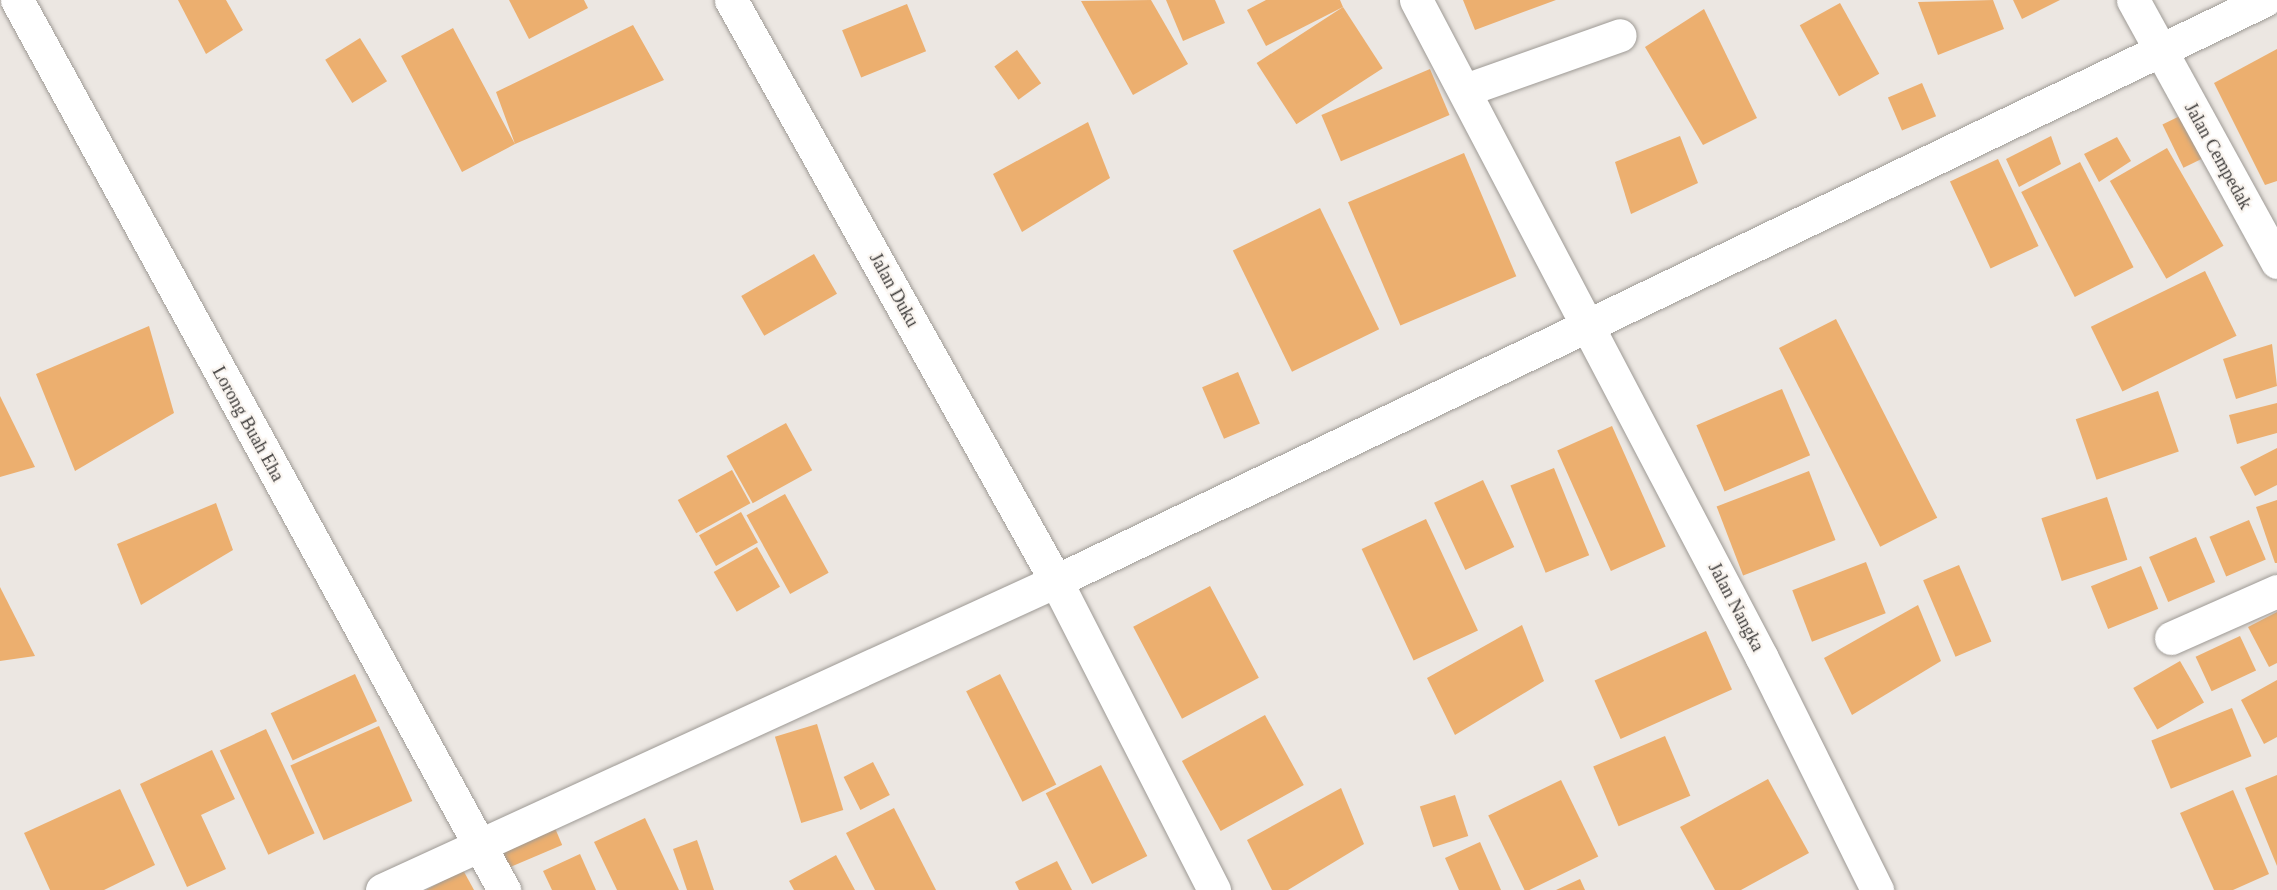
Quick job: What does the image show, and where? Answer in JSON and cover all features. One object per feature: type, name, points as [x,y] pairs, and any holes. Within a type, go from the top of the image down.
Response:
[{"type":"street","name":"Lorong Buah Eha","points":[[17,0],[504,890]]},
{"type":"street","name":"Jalan Duku","points":[[731,0],[1056,581],[1214,890]]},
{"type":"street","name":"Jalan Nangka","points":[[1416,0],[1590,327],[1877,890]]},
{"type":"street","name":"Jalan Cempedak","points":[[2133,0],[2277,262]]},
{"type":"street","points":[[382,890],[1056,581],[1590,327],[2265,0]]},
{"type":"street","points":[[1465,90],[1620,35]]},
{"type":"street","points":[[2171,639],[2277,591]]},
{"type":"building","points":[[178,0],[226,0],[243,30],[206,54]]},
{"type":"building","points":[[509,0],[584,0],[588,8],[529,39]]},
{"type":"building","points":[[1151,0],[1188,64],[1133,95],[1081,1]]},
{"type":"building","points":[[1166,0],[1215,0],[1225,23],[1183,41]]},
{"type":"building","points":[[1266,0],[1340,0],[1343,7],[1266,46],[1247,10]]},
{"type":"building","points":[[1463,0],[1556,0],[1475,30]]},
{"type":"building","points":[[1993,0],[2004,29],[1938,55],[1918,2]]},
{"type":"building","points":[[2013,0],[2060,0],[2022,19]]},
{"type":"building","points":[[1840,3],[1879,74],[1839,96],[1800,25]]},
{"type":"building","points":[[907,4],[926,51],[861,78],[842,30]]},
{"type":"building","points":[[1343,7],[1383,68],[1296,124],[1257,63]]},
{"type":"building","points":[[1704,9],[1757,118],[1703,145],[1645,47]]},
{"type":"building","points":[[633,25],[664,80],[515,144],[496,92]]},
{"type":"building","points":[[453,28],[515,144],[462,172],[401,56]]},
{"type":"building","points":[[360,38],[387,81],[352,103],[325,60]]},
{"type":"building","points":[[2277,49],[2277,181],[2265,185],[2214,83]]},
{"type":"building","points":[[1017,50],[1041,83],[1018,100],[994,66]]},
{"type":"building","points":[[1430,69],[1450,115],[1341,161],[1321,115]]},
{"type":"building","points":[[1922,83],[1936,116],[1902,131],[1888,97]]},
{"type":"building","points":[[2184,114],[2205,157],[2183,168],[2162,125]]},
{"type":"building","points":[[1088,122],[1110,178],[1022,232],[993,174]]},
{"type":"building","points":[[1680,136],[1698,183],[1631,214],[1615,162]]},
{"type":"building","points":[[2051,136],[2061,164],[2019,187],[2006,159]]},
{"type":"building","points":[[2117,137],[2131,161],[2099,182],[2084,154]]},
{"type":"building","points":[[2167,148],[2224,246],[2166,279],[2110,181]]},
{"type":"building","points":[[1464,153],[1516,276],[1400,326],[1348,202]]},
{"type":"building","points":[[1998,159],[2039,246],[1991,268],[1950,181]]},
{"type":"building","points":[[2080,162],[2134,267],[2075,297],[2021,192]]},
{"type":"building","points":[[1320,208],[1379,329],[1292,372],[1233,251]]},
{"type":"building","points":[[814,254],[837,294],[764,336],[741,296]]},
{"type":"building","points":[[2205,271],[2237,336],[2122,391],[2091,327]]},
{"type":"building","points":[[1836,319],[1937,518],[1880,547],[1779,348]]},
{"type":"building","points":[[149,326],[174,413],[75,471],[36,374]]},
{"type":"building","points":[[2272,344],[2277,386],[2236,399],[2223,359]]},
{"type":"building","points":[[1238,372],[1260,424],[1224,439],[1202,387]]},
{"type":"building","points":[[1782,389],[1810,455],[1725,492],[1696,425]]},
{"type":"building","points":[[2158,391],[2179,452],[2097,480],[2076,419]]},
{"type":"building","points":[[0,396],[35,467],[0,477]]},
{"type":"building","points":[[2277,403],[2277,433],[2237,444],[2229,415]]},
{"type":"building","points":[[786,423],[812,470],[753,503],[727,456]]},
{"type":"building","points":[[1612,426],[1666,547],[1611,571],[1557,450]]},
{"type":"building","points":[[2277,448],[2277,485],[2255,496],[2240,467]]},
{"type":"building","points":[[1554,468],[1589,555],[1546,573],[1510,486]]},
{"type":"building","points":[[732,470],[750,503],[696,533],[678,500]]},
{"type":"building","points":[[1809,471],[1836,540],[1743,576],[1717,506]]},
{"type":"building","points":[[1483,480],[1514,547],[1465,570],[1434,503]]},
{"type":"building","points":[[785,494],[829,573],[790,594],[747,515]]},
{"type":"building","points":[[2107,497],[2127,560],[2062,581],[2041,518]]},
{"type":"building","points":[[2277,500],[2277,563],[2275,563],[2256,507]]},
{"type":"building","points":[[216,503],[233,550],[141,605],[117,544]]},
{"type":"building","points":[[741,512],[758,543],[716,566],[699,535]]},
{"type":"building","points":[[1426,519],[1478,630],[1414,660],[1362,549]]},
{"type":"building","points":[[2249,520],[2266,560],[2226,576],[2209,537]]},
{"type":"building","points":[[2196,537],[2215,582],[2168,602],[2149,557]]},
{"type":"building","points":[[757,547],[780,587],[737,612],[714,572]]},
{"type":"building","points":[[1866,562],[1886,613],[1812,642],[1792,590]]},
{"type":"building","points":[[1959,565],[1991,641],[1956,657],[1923,580]]},
{"type":"building","points":[[2141,566],[2158,609],[2108,629],[2091,586]]},
{"type":"building","points":[[1210,586],[1259,678],[1182,719],[1133,627]]},
{"type":"building","points":[[0,587],[35,656],[0,661]]},
{"type":"building","points":[[1918,605],[1941,661],[1852,715],[1824,658]]},
{"type":"building","points":[[2277,612],[2277,663],[2269,667],[2248,627]]},
{"type":"building","points":[[1522,625],[1544,681],[1455,735],[1427,678]]},
{"type":"building","points":[[1706,631],[1732,689],[1621,739],[1595,681]]},
{"type":"building","points":[[2240,636],[2256,670],[2212,691],[2196,657]]},
{"type":"building","points":[[2180,661],[2204,703],[2157,730],[2133,688]]},
{"type":"building","points":[[355,674],[377,721],[293,760],[271,713]]},
{"type":"building","points":[[1000,674],[1056,784],[1022,802],[966,691]]},
{"type":"building","points":[[2277,680],[2277,737],[2264,744],[2241,700]]},
{"type":"building","points":[[2232,708],[2251,756],[2171,789],[2151,741]]},
{"type":"building","points":[[1265,715],[1304,785],[1221,831],[1182,761]]},
{"type":"building","points":[[817,724],[843,810],[801,823],[775,737]]},
{"type":"building","points":[[379,726],[412,801],[324,840],[290,765]]},
{"type":"building","points":[[266,729],[315,833],[268,855],[220,751]]},
{"type":"building","points":[[1665,736],[1690,796],[1619,826],[1593,766]]},
{"type":"building","points":[[212,750],[235,799],[201,815],[226,869],[187,887],[140,784]]},
{"type":"building","points":[[873,762],[890,795],[860,810],[844,777]]},
{"type":"building","points":[[1101,765],[1147,856],[1092,884],[1046,793]]},
{"type":"building","points":[[2277,775],[2277,866],[2245,788]]},
{"type":"building","points":[[1768,779],[1809,853],[1741,890],[1715,890],[1680,827]]},
{"type":"building","points":[[1561,780],[1598,856],[1529,890],[1525,890],[1488,816]]},
{"type":"building","points":[[1341,788],[1364,844],[1288,890],[1272,890],[1247,840]]},
{"type":"building","points":[[120,789],[155,865],[104,890],[50,890],[24,833]]},
{"type":"building","points":[[2233,790],[2269,874],[2233,890],[2214,890],[2180,813]]},
{"type":"building","points":[[1455,795],[1468,836],[1433,847],[1420,806]]},
{"type":"building","points":[[894,808],[936,890],[875,890],[846,833]]},
{"type":"building","points":[[645,818],[679,890],[617,890],[594,842]]},
{"type":"building","points":[[552,821],[562,845],[507,868],[497,844]]},
{"type":"building","points":[[697,840],[714,890],[687,890],[673,849]]},
{"type":"building","points":[[1480,842],[1501,890],[1459,890],[1445,858]]},
{"type":"building","points":[[580,854],[596,890],[552,890],[543,871]]},
{"type":"building","points":[[836,855],[855,890],[794,890],[789,881]]},
{"type":"building","points":[[1057,861],[1072,890],[1019,890],[1015,882]]},
{"type":"building","points":[[463,870],[474,890],[426,890]]},
{"type":"building","points":[[1580,879],[1585,890],[1556,890]]}]
